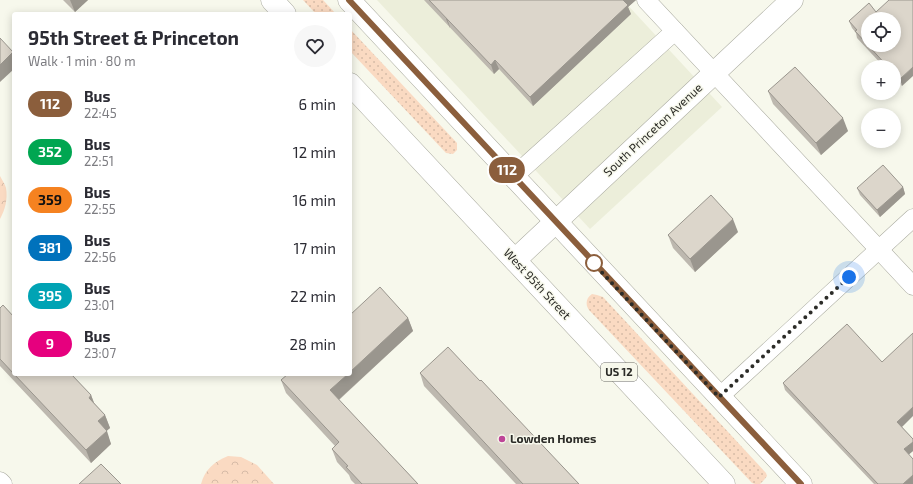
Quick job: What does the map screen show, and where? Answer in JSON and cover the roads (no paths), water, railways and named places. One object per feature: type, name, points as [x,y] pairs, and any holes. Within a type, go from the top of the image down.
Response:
[{"type":"main road","points":[[272,0],[283,12]]},
{"type":"main road","points":[[349,0],[801,484]]},
{"type":"main road","name":"South Princeton Avenue","points":[[515,260],[792,0]]},
{"type":"main road","name":"West 95th Street","points":[[352,86],[724,484]]},
{"type":"lane","points":[[646,0],[913,286]]},
{"type":"lane","points":[[513,176],[675,31]]},
{"type":"lane","points":[[719,397],[913,218]]},
{"type":"lane","points":[[0,481],[3,484]]},
{"type":"place","name":"Lowden Homes","points":[[502,439]]}]
